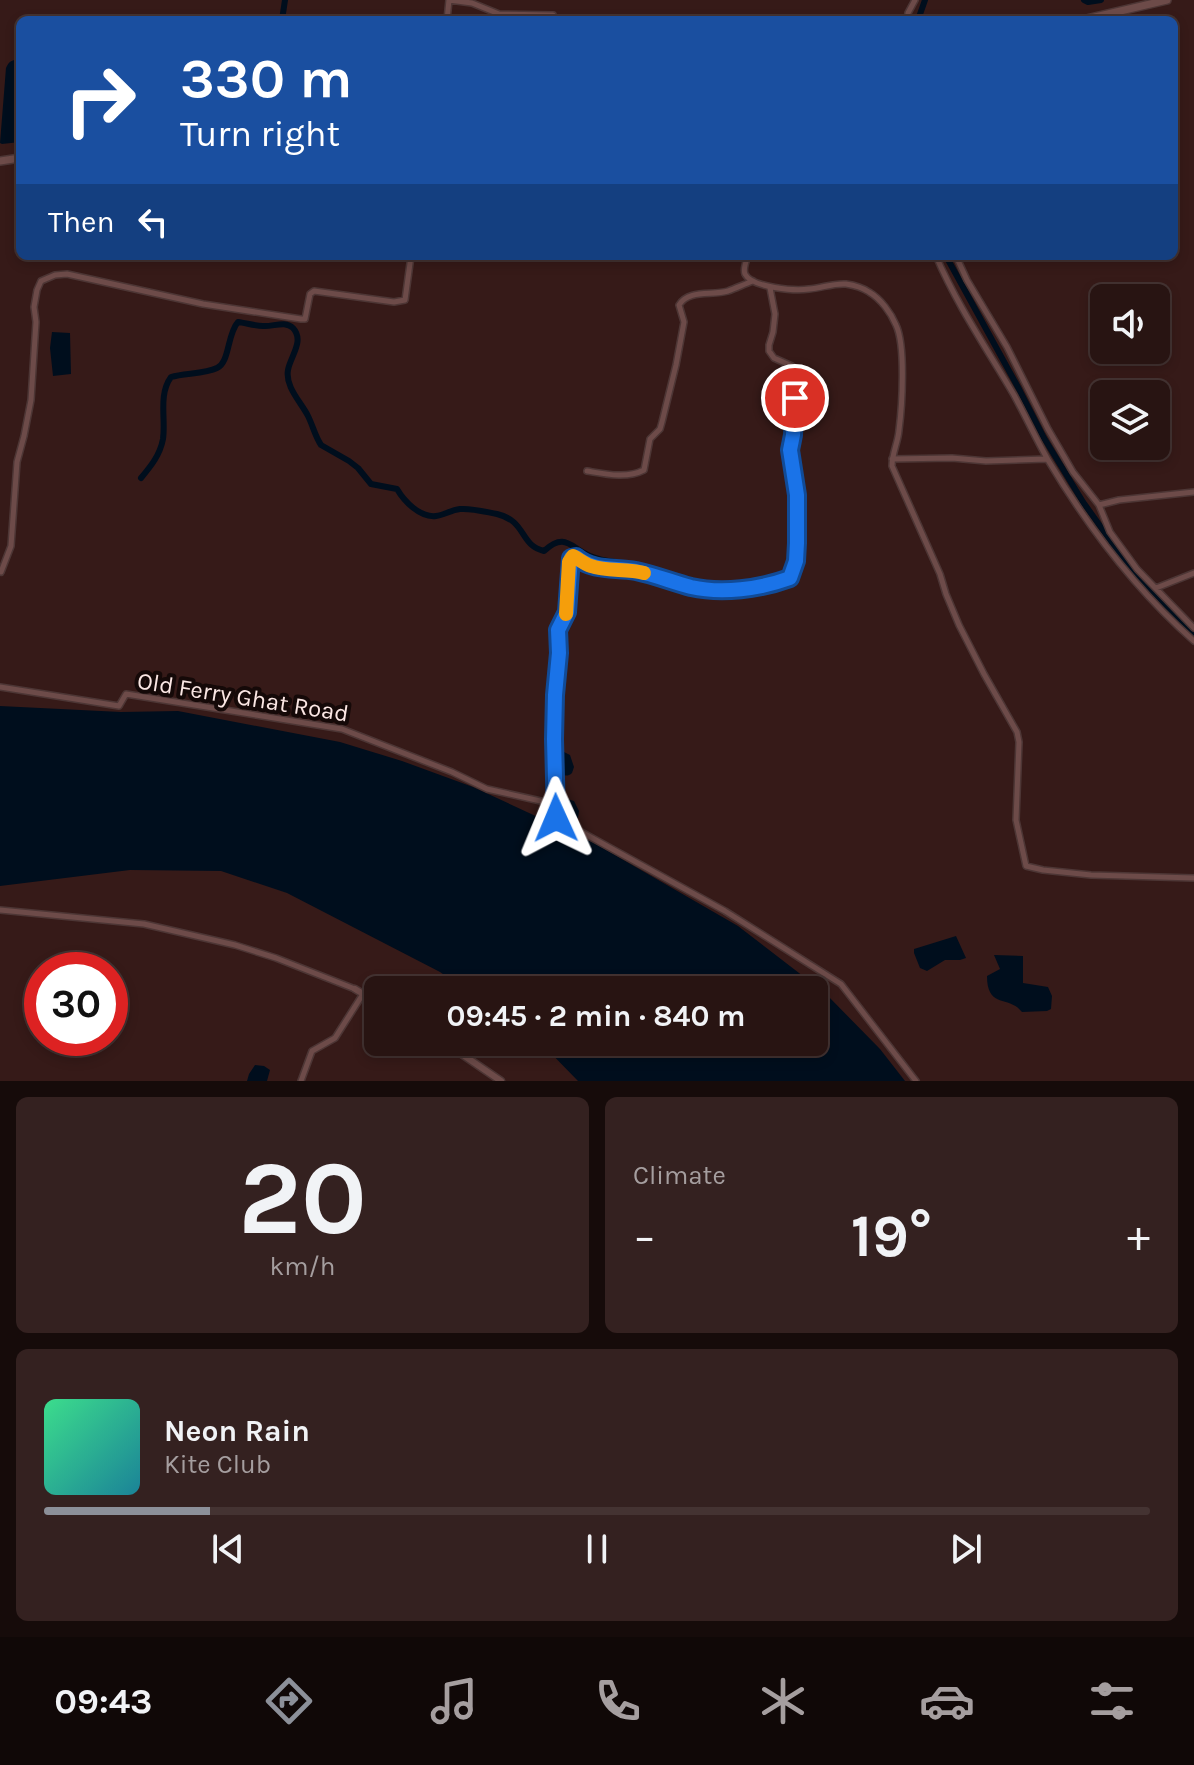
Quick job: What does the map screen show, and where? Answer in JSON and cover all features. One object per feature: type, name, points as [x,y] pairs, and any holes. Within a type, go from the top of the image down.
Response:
[{"type":"main road","points":[[1099,16],[1167,0]]},
{"type":"street","points":[[449,0],[472,3],[499,14],[553,15]]},
{"type":"street","points":[[0,573],[11,546],[17,462],[31,400],[36,322],[34,307],[41,281],[67,274],[203,304],[305,319],[310,294],[314,291],[394,302],[405,300],[410,260]]},
{"type":"street","points":[[747,260],[745,274],[770,288],[808,290],[850,284],[869,292],[880,300],[897,327],[901,349],[901,413],[892,466],[959,625],[1017,732],[1016,820],[1026,866],[1102,876],[1194,878]]},
{"type":"street","points":[[938,260],[1047,459],[1095,531],[1122,566],[1194,641]]},
{"type":"street","points":[[958,260],[1007,347],[1048,429],[1073,472],[1099,505],[1107,527],[1126,556],[1194,628]]},
{"type":"street","points":[[587,471],[627,474],[644,470],[650,439],[660,429],[676,365],[684,322],[679,305],[685,297],[726,292],[753,281]]},
{"type":"street","points":[[770,288],[775,314],[769,351],[774,358],[792,366],[795,386],[790,450],[797,495],[793,574],[777,583],[750,588],[705,589],[639,571],[597,568],[576,557],[571,558],[567,612],[558,630],[554,710],[556,818],[725,911],[841,984],[916,1081]]},
{"type":"street","points":[[892,459],[1047,459]]},
{"type":"street","points":[[1099,505],[1194,492]]},
{"type":"street","points":[[1156,588],[1194,573]]},
{"type":"street","name":"Old Ferry Ghat Road","points":[[0,687],[119,706],[126,694],[342,729],[487,789],[554,804]]},
{"type":"street","points":[[0,910],[130,922],[175,931],[276,958],[363,994],[335,1038],[312,1051],[301,1081]]},
{"type":"street","points":[[464,1056],[501,1081]]},
{"type":"water","points":[[16,60],[16,142],[2,144],[6,68]]},
{"type":"water","points":[[52,332],[70,333],[71,374],[53,376]]},
{"type":"water","points":[[0,706],[121,712],[178,711],[340,742],[473,787],[594,843],[738,926],[803,976],[446,976],[287,893],[221,871],[130,870],[0,886]]},
{"type":"water","points":[[564,752],[570,755],[574,767],[568,775],[557,771],[558,754]]},
{"type":"water","points":[[561,797],[574,801],[579,811],[578,818],[565,820],[560,815]]},
{"type":"water","points":[[956,936],[966,958],[945,960],[927,971],[920,968],[914,949]]},
{"type":"water","points":[[994,955],[1023,956],[1023,983],[1048,987],[1052,996],[1051,1009],[1022,1012],[995,997],[988,986],[987,976],[1000,969]]},
{"type":"water","points":[[828,996],[880,1049],[905,1081],[578,1081],[554,1056],[828,1056]]},
{"type":"water","points":[[255,1065],[270,1070],[267,1081],[247,1081]]},
{"type":"waterway","points":[[283,16],[285,0]]},
{"type":"waterway","points":[[919,16],[925,0]]},
{"type":"waterway","points":[[1084,0],[1101,0]]},
{"type":"waterway","points":[[948,260],[1044,438],[1083,502],[1130,568],[1194,634]]},
{"type":"waterway","points":[[141,478],[162,445],[165,391],[171,377],[207,371],[221,365],[238,322],[260,326],[286,324],[293,328],[298,338],[288,370],[289,382],[319,442],[358,468],[371,484],[397,489],[418,512],[430,516],[465,509],[497,514],[513,522],[536,548],[544,551],[557,542],[563,542],[593,557],[616,562]]},
{"type":"slow traffic","points":[[566,614],[569,562],[573,556],[597,568],[644,573]]},
{"type":"route","points":[[556,818],[554,739],[558,630],[567,612],[571,558],[576,557],[597,568],[639,571],[705,589],[738,590],[790,578],[795,569],[797,543],[797,495],[790,450],[795,398]]}]
